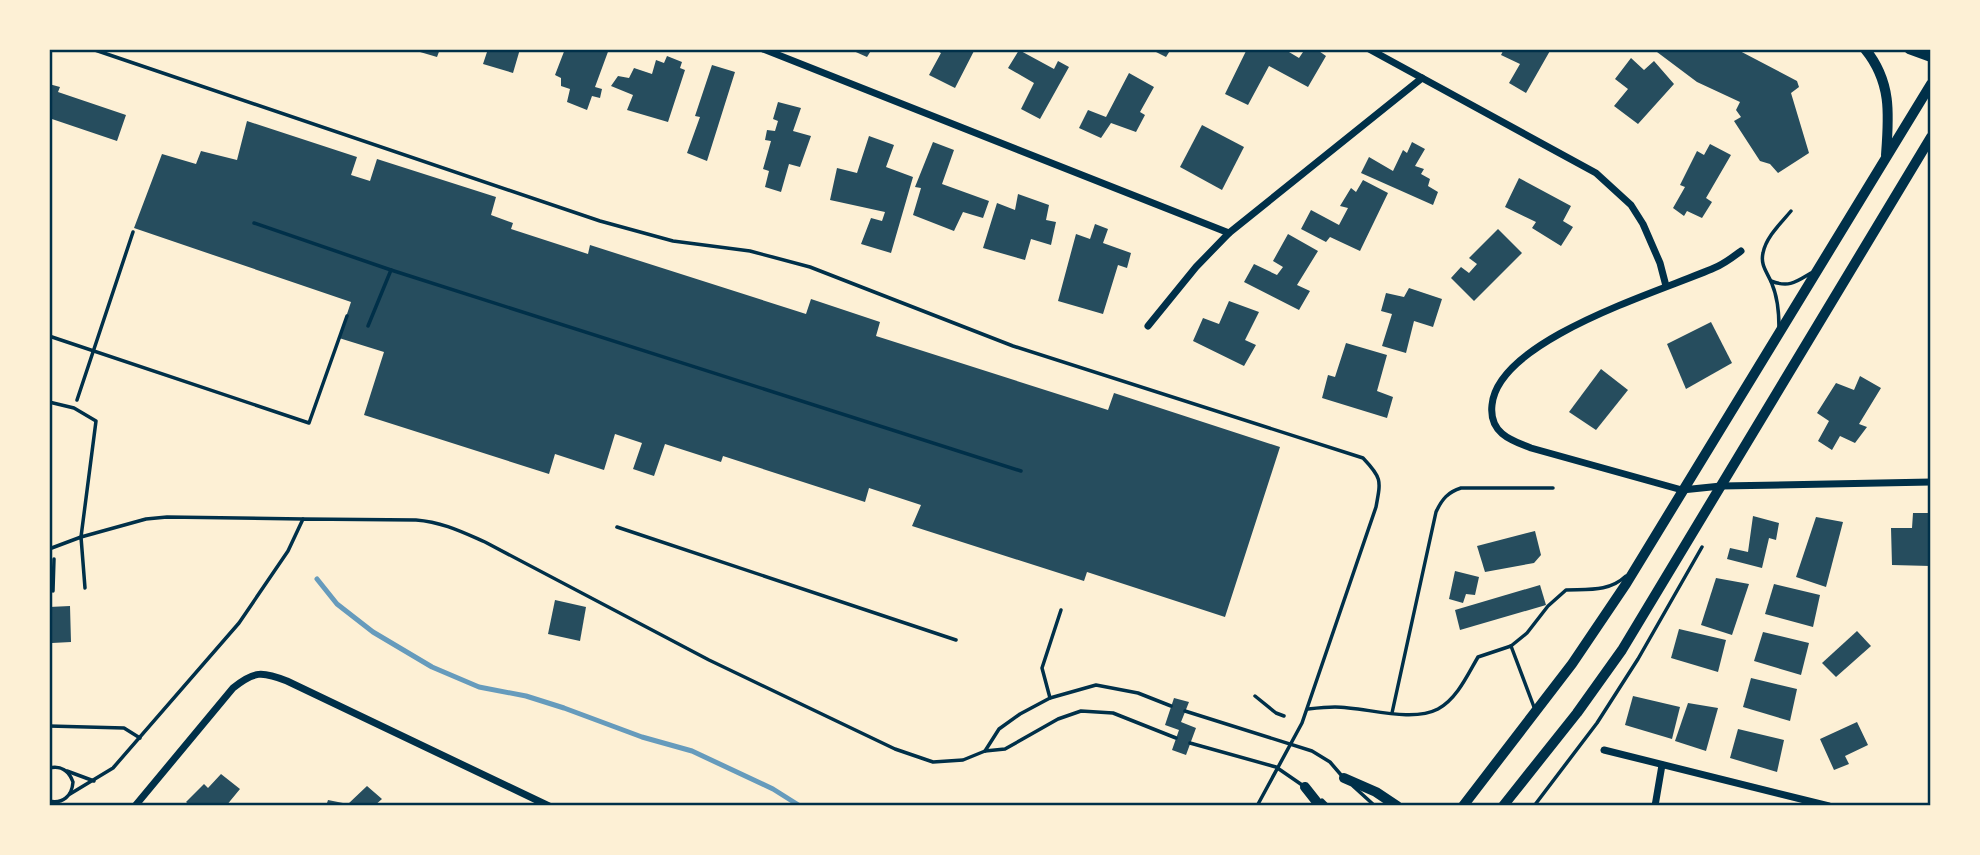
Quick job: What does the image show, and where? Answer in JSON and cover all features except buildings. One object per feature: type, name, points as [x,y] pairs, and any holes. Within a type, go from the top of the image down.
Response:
[{"type":"main road","points":[[1865,49],[1879,68],[1886,94],[1888,119],[1885,158]]},
{"type":"main road","points":[[1909,49],[1931,57]]},
{"type":"main road","points":[[1462,804],[1572,664],[1640,562],[1931,84]]},
{"type":"main road","points":[[1503,806],[1577,713],[1658,595],[1931,137]]},
{"type":"main road","points":[[1912,172],[1931,155]]},
{"type":"main road","points":[[1344,778],[1376,792],[1397,806]]},
{"type":"main road","points":[[1305,787],[1320,806]]},
{"type":"street","points":[[763,49],[1229,233]]},
{"type":"street","points":[[1369,49],[1596,173],[1631,205],[1643,224],[1660,263],[1666,286]]},
{"type":"street","points":[[1148,326],[1196,267],[1229,233],[1422,78]]},
{"type":"street","points":[[1741,251],[1717,267],[1604,311],[1539,347],[1513,367],[1492,399],[1490,417],[1499,431],[1513,441],[1682,490],[1721,486],[1931,482]]},
{"type":"street","points":[[135,806],[233,688],[253,675],[262,673],[287,681],[549,806]]},
{"type":"street","points":[[1604,750],[1829,806]]},
{"type":"street","points":[[1655,806],[1662,765]]},
{"type":"lane","points":[[92,49],[600,221],[673,241],[750,251],[810,267],[1013,346],[1363,458],[1381,480],[1376,506],[1308,709],[1292,744],[1276,767],[1257,806]]},
{"type":"lane","points":[[1779,333],[1779,312],[1771,281],[1763,270],[1763,253],[1770,236],[1791,211]]},
{"type":"lane","points":[[1771,281],[1783,285],[1797,281],[1819,268]]},
{"type":"lane","points":[[49,402],[74,408],[96,421],[81,537],[85,588]]},
{"type":"lane","points":[[1392,713],[1436,512],[1441,502],[1450,491],[1461,488],[1553,488]]},
{"type":"lane","points":[[49,549],[146,519],[167,517],[416,520],[442,523],[485,542],[709,660],[913,756],[933,762],[963,761],[985,751],[1005,749],[1059,719],[1082,711],[1113,713],[1176,738]]},
{"type":"lane","points":[[59,806],[70,794],[113,768],[239,623],[288,551],[303,519]]},
{"type":"lane","points":[[1308,709],[1336,707],[1392,713],[1427,713],[1441,708],[1458,690],[1478,657],[1511,646],[1527,633],[1548,606],[1566,590],[1606,589],[1617,584],[1640,562]]},
{"type":"lane","points":[[1050,698],[1042,668],[1061,610]]},
{"type":"lane","points":[[1511,646],[1535,713]]},
{"type":"lane","points":[[985,751],[999,729],[1038,703],[1096,684],[1138,694],[1171,706]]},
{"type":"lane","points":[[1185,712],[1312,751],[1330,762],[1375,806]]},
{"type":"lane","points":[[49,726],[124,728],[141,738]]},
{"type":"lane","points":[[1190,743],[1276,767],[1328,806]]},
{"type":"lane","points":[[49,768],[61,767],[66,771],[73,782],[70,794]]},
{"type":"lane","points":[[66,771],[94,781]]},
{"type":"lane","points":[[49,802],[65,800]]},
{"type":"path","points":[[254,223],[391,270],[1021,471]]},
{"type":"path","points":[[74,408],[134,232]]},
{"type":"path","points":[[368,327],[391,270]]},
{"type":"path","points":[[49,336],[309,423],[347,316]]},
{"type":"path","points":[[617,527],[956,640]]},
{"type":"path","points":[[1534,806],[1597,723],[1638,659],[1707,539]]},
{"type":"path","points":[[53,591],[54,559]]},
{"type":"path","points":[[1255,696],[1284,716]]},
{"type":"waterway","points":[[317,579],[337,604],[373,632],[432,667],[479,687],[526,696],[642,737],[692,751],[773,789],[800,806]]}]
